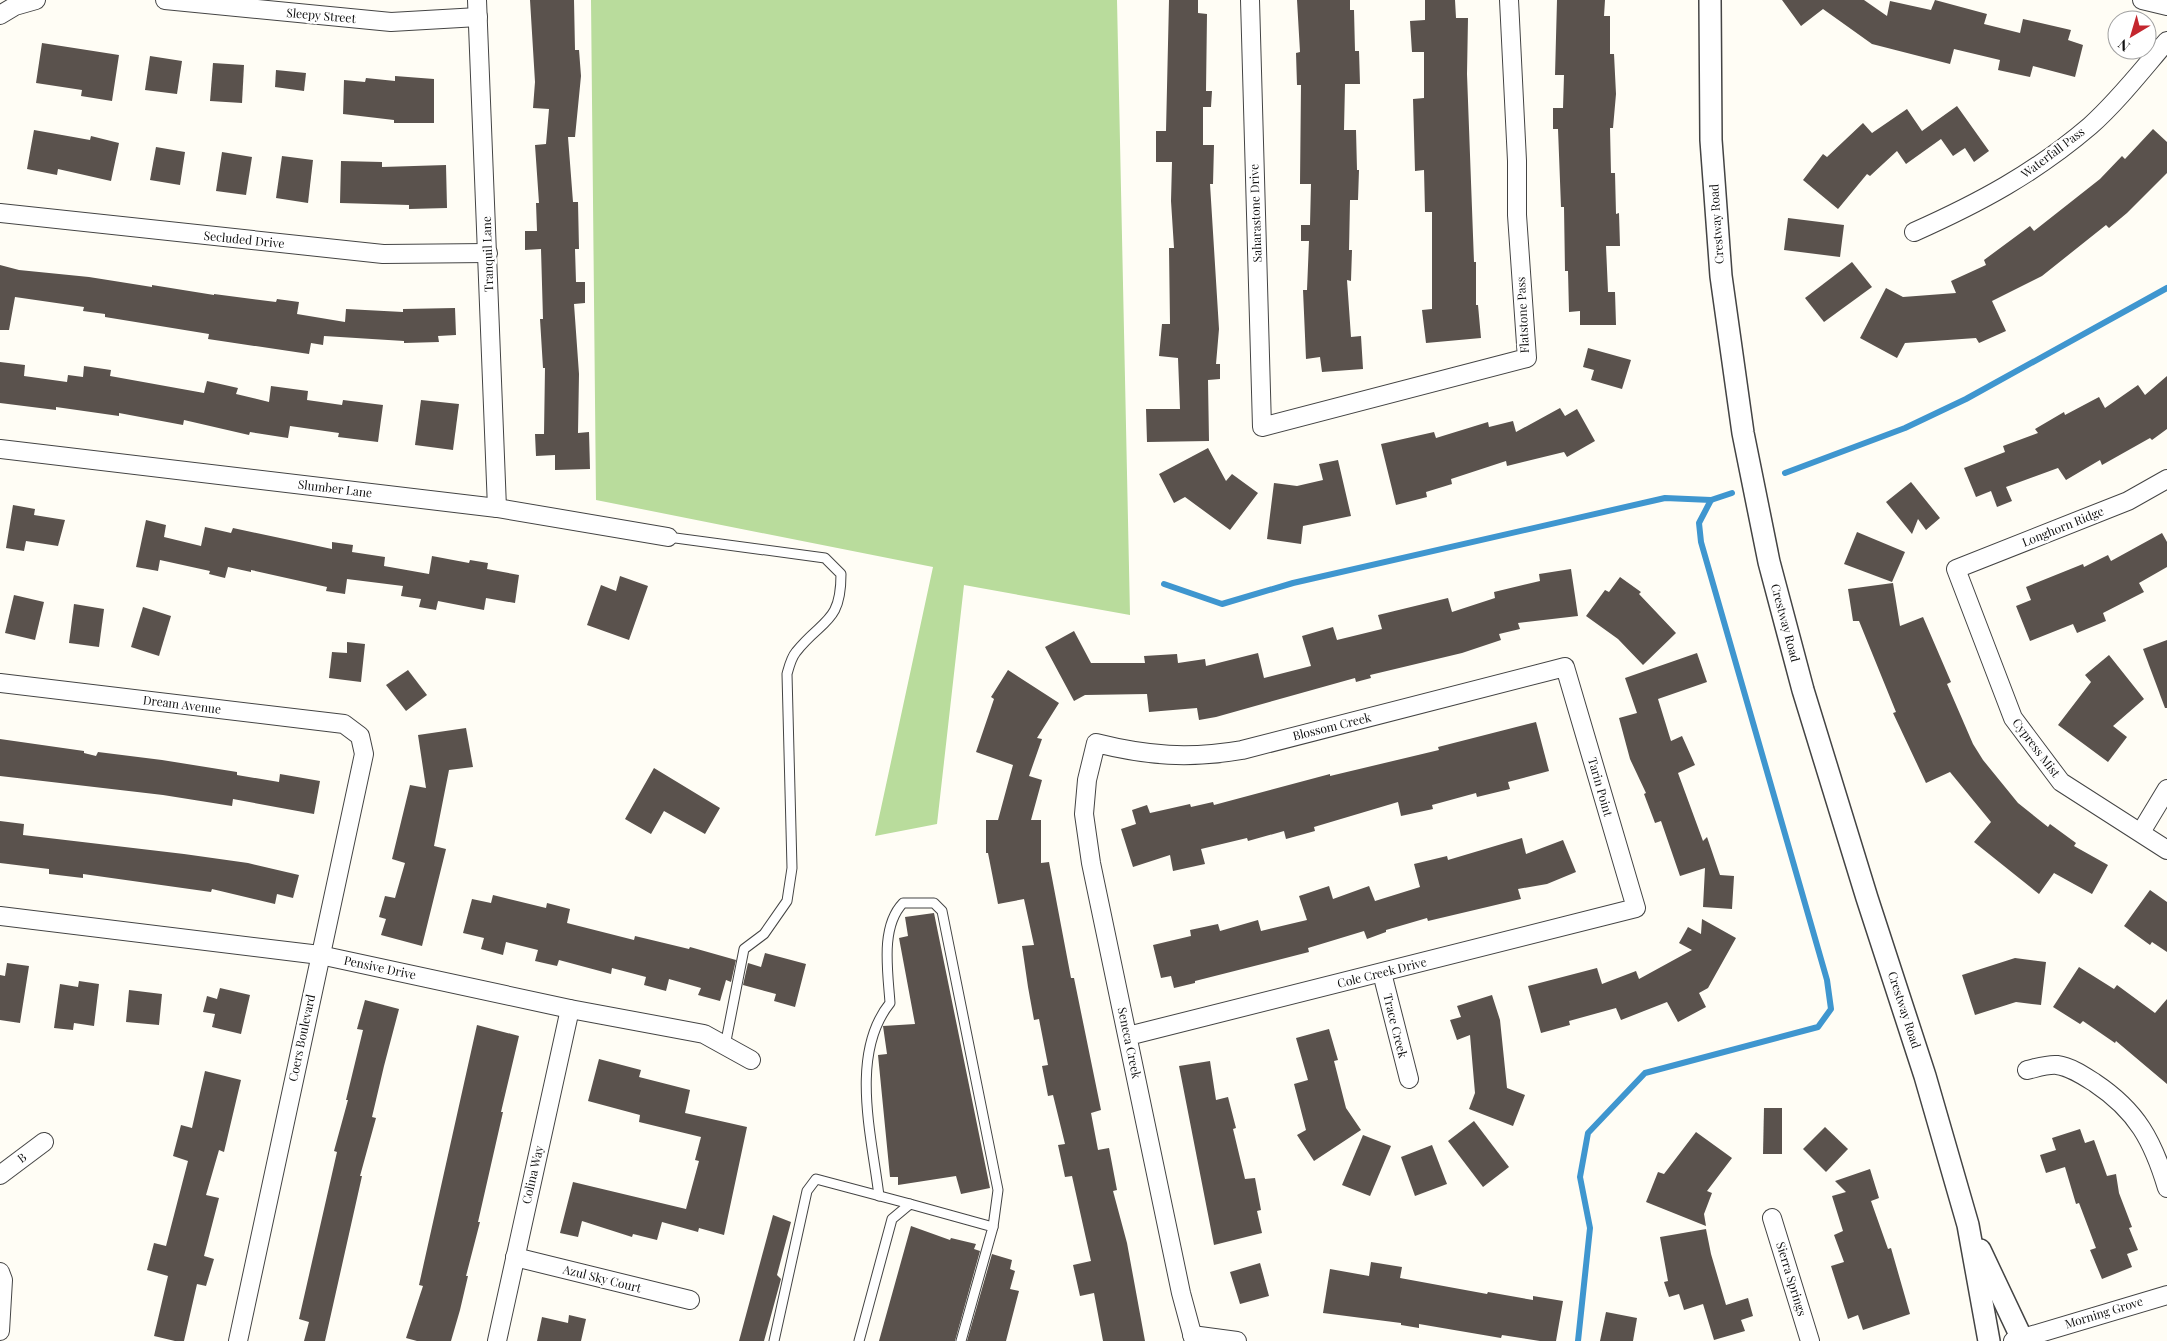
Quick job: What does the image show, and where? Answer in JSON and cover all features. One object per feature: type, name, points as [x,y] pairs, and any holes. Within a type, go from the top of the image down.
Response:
[{"type":"street","points":[[0,15],[15,6],[36,0]]},
{"type":"street","name":"Sleepy Street","points":[[165,0],[391,22],[478,9]]},
{"type":"street","name":"Saharastone Drive","points":[[1250,0],[1262,426]]},
{"type":"street","name":"Flatstone Pass","points":[[1262,426],[1527,358],[1517,215],[1517,161],[1509,0]]},
{"type":"street","name":"Crestway Road","points":[[1710,0],[1711,140],[1721,276],[1744,433],[1769,562],[1803,690],[1867,898],[1925,1076],[1968,1225],[1989,1341]]},
{"type":"street","points":[[2142,0],[2167,6]]},
{"type":"street","name":"Tranquil Lane","points":[[478,9],[497,508]]},
{"type":"street","name":"Waterfall Pass","points":[[1914,232],[1971,207],[2021,178],[2090,126],[2119,97],[2167,41]]},
{"type":"street","name":"Secluded Drive","points":[[0,213],[383,254],[488,253]]},
{"type":"street","name":"Slumber Lane","points":[[0,449],[497,508],[668,537]]},
{"type":"street","name":"Longhorn Ridge","points":[[1956,570],[2128,501],[2167,479]]},
{"type":"street","name":"Cypress Mist","points":[[1956,570],[2013,718],[2061,782],[2167,850]]},
{"type":"street","name":"Blossom Creek","points":[[1096,743],[1171,756],[1209,755],[1242,750],[1565,667]]},
{"type":"street","name":"Tarin Point","points":[[1565,667],[1636,908]]},
{"type":"street","name":"Dream Avenue","points":[[0,684],[344,724],[360,736]]},
{"type":"street","name":"Coers Boulevard","points":[[238,1341],[364,754],[360,736]]},
{"type":"street","name":"Seneca Creek","points":[[1096,743],[1087,780],[1084,814],[1090,863],[1193,1338]]},
{"type":"street","points":[[2141,832],[2167,789]]},
{"type":"street","name":"Cole Creek Drive","points":[[1128,1036],[1636,908]]},
{"type":"street","name":"Pensive Drive","points":[[0,916],[320,955],[570,1009],[704,1034],[751,1060]]},
{"type":"street","name":"Trace Creek","points":[[1382,973],[1409,1078]]},
{"type":"street","name":"Colina Way","points":[[497,1341],[570,1009]]},
{"type":"street","points":[[2027,1070],[2057,1065],[2080,1074],[2112,1094],[2132,1114],[2148,1136],[2167,1188]]},
{"type":"street","name":"B","points":[[0,1175],[44,1142]]},
{"type":"street","name":"Sierra Springs","points":[[1772,1218],[1810,1341]]},
{"type":"street","name":"Crestway Road","points":[[1968,1225],[2019,1340]]},
{"type":"street","name":"Azul Sky Court","points":[[515,1257],[690,1300]]},
{"type":"street","points":[[0,1272],[3,1280],[0,1331]]},
{"type":"street","name":"Morning Grove","points":[[2019,1340],[2167,1295]]},
{"type":"street","points":[[1193,1338],[1237,1341]]},
{"type":"lane","points":[[668,537],[825,558],[841,574],[841,595],[832,617],[795,653],[787,674],[792,868],[787,902],[764,934],[744,949],[725,1046]]},
{"type":"lane","points":[[879,1196],[865,1075],[873,1033],[882,1013],[890,1003],[887,954],[894,913],[903,903],[934,903],[942,911],[998,1190],[993,1227],[961,1341]]},
{"type":"lane","points":[[774,1341],[807,1191],[816,1179],[993,1227]]},
{"type":"lane","points":[[859,1341],[892,1219],[910,1204]]},
{"type":"green space","points":[[591,0],[1117,0],[1130,615],[964,585],[937,824],[875,836],[933,567],[596,500]]},
{"type":"building","points":[[530,0],[574,0],[575,50],[579,50],[581,76],[575,137],[568,137],[573,202],[578,202],[579,249],[575,249],[576,282],[585,282],[585,303],[574,304],[579,374],[578,433],[589,432],[590,469],[555,470],[555,455],[536,456],[535,434],[544,434],[545,368],[543,368],[540,319],[543,319],[541,249],[525,250],[525,231],[537,231],[536,203],[539,203],[535,145],[546,144],[549,109],[533,108],[535,82]]},
{"type":"building","points":[[1169,0],[1198,0],[1198,13],[1207,14],[1206,91],[1212,91],[1211,107],[1203,107],[1203,145],[1214,145],[1213,184],[1210,184],[1219,329],[1216,364],[1220,364],[1220,379],[1208,380],[1209,441],[1147,442],[1146,409],[1180,409],[1178,358],[1159,356],[1162,324],[1170,324],[1169,248],[1174,248],[1171,201],[1172,162],[1156,162],[1156,131],[1166,131]]},
{"type":"building","points":[[1297,0],[1350,0],[1350,10],[1354,10],[1355,51],[1359,51],[1360,84],[1345,84],[1344,130],[1356,130],[1357,170],[1359,170],[1358,200],[1350,200],[1349,250],[1352,250],[1351,281],[1347,280],[1351,337],[1361,336],[1363,369],[1322,372],[1320,357],[1306,359],[1303,290],[1307,290],[1309,241],[1301,241],[1301,225],[1310,225],[1311,184],[1300,184],[1301,85],[1297,85],[1296,53],[1300,52]]},
{"type":"building","points":[[1425,0],[1455,0],[1456,18],[1468,18],[1467,74],[1474,262],[1476,262],[1476,305],[1478,305],[1481,338],[1426,343],[1422,310],[1432,309],[1432,212],[1425,212],[1424,170],[1415,171],[1413,99],[1424,98],[1424,52],[1412,52],[1410,21],[1425,20]]},
{"type":"building","points":[[1557,0],[1605,0],[1604,16],[1610,16],[1610,54],[1614,54],[1616,94],[1613,128],[1610,128],[1611,173],[1615,173],[1616,214],[1619,213],[1620,246],[1606,246],[1608,292],[1615,292],[1616,325],[1580,325],[1580,311],[1569,312],[1568,271],[1565,271],[1564,207],[1561,207],[1558,129],[1553,129],[1553,108],[1563,108],[1564,75],[1555,75]]},
{"type":"building","points":[[1782,0],[1864,0],[1887,16],[1890,1],[1931,10],[1935,0],[1987,14],[1984,24],[2020,33],[2023,19],[2071,30],[2068,40],[2083,45],[2075,77],[2033,66],[2030,77],[1998,70],[2000,60],[1954,49],[1950,64],[1872,44],[1823,9],[1801,26]]},
{"type":"building","points":[[42,43],[119,55],[112,101],[81,96],[82,90],[36,83]]},
{"type":"building","points":[[150,56],[182,61],[177,94],[145,90]]},
{"type":"building","points":[[213,63],[244,65],[242,103],[210,101]]},
{"type":"building","points":[[276,70],[306,73],[304,91],[275,87]]},
{"type":"building","points":[[395,76],[434,79],[434,123],[394,123],[394,120],[343,114],[344,80],[365,82],[366,78],[395,81]]},
{"type":"building","points":[[1957,106],[1989,151],[1974,162],[1965,148],[1953,156],[1941,139],[1906,164],[1897,151],[1870,176],[1867,174],[1838,209],[1803,180],[1823,154],[1827,157],[1863,123],[1872,133],[1907,109],[1922,131]]},
{"type":"building","points":[[2153,129],[2167,142],[2167,173],[2127,213],[2109,228],[2106,225],[2042,276],[1992,301],[2006,331],[1979,343],[1976,338],[1905,343],[1897,358],[1860,338],[1886,288],[1903,297],[1956,293],[1951,281],[1986,265],[1984,260],[2030,226],[2034,231],[2100,179],[2122,156],[2125,159]]},
{"type":"building","points":[[34,130],[90,140],[91,136],[119,143],[111,181],[58,169],[57,175],[27,169]]},
{"type":"building","points":[[156,147],[185,152],[180,185],[150,180]]},
{"type":"building","points":[[222,152],[252,157],[246,195],[216,191]]},
{"type":"building","points":[[282,156],[313,160],[308,203],[276,198]]},
{"type":"building","points":[[341,161],[382,162],[382,167],[446,165],[447,208],[409,209],[409,205],[340,203]]},
{"type":"building","points":[[1788,218],[1844,225],[1840,257],[1784,250]]},
{"type":"building","points":[[1852,262],[1872,287],[1824,322],[1805,298]]},
{"type":"building","points":[[0,265],[19,270],[89,277],[152,287],[152,285],[214,295],[276,302],[277,299],[299,302],[297,314],[345,322],[346,309],[403,312],[403,309],[455,308],[456,335],[438,336],[439,342],[404,343],[404,341],[324,336],[323,345],[311,343],[309,354],[208,339],[209,334],[105,317],[105,314],[83,311],[84,307],[15,297],[9,330],[0,330]]},
{"type":"building","points":[[1588,348],[1631,360],[1622,389],[1591,380],[1594,370],[1583,367]]},
{"type":"building","points":[[0,362],[25,365],[24,376],[67,382],[68,375],[83,377],[84,366],[111,370],[110,376],[204,393],[207,381],[238,388],[236,394],[269,402],[271,386],[308,391],[307,400],[342,405],[343,400],[383,405],[378,442],[338,437],[339,433],[290,426],[288,438],[250,432],[249,435],[184,420],[183,425],[119,413],[119,416],[56,407],[56,410],[0,403]]},
{"type":"building","points":[[2167,376],[2167,429],[2152,440],[2150,438],[2102,465],[2100,460],[2066,480],[2058,468],[2006,487],[2012,501],[1997,507],[1991,491],[1976,497],[1964,468],[2005,452],[2003,446],[2038,433],[2035,429],[2064,412],[2065,415],[2099,397],[2105,408],[2138,385],[2145,395]]},
{"type":"building","points":[[421,400],[459,404],[453,450],[415,445]]},
{"type":"building","points":[[1560,408],[1565,416],[1577,409],[1595,441],[1567,457],[1564,452],[1507,466],[1506,461],[1451,479],[1452,484],[1426,492],[1427,497],[1396,505],[1381,444],[1434,432],[1436,438],[1488,422],[1489,427],[1513,421],[1516,432]]},
{"type":"building","points":[[1208,448],[1226,481],[1232,474],[1258,493],[1230,530],[1185,497],[1174,503],[1159,474]]},
{"type":"building","points":[[1338,460],[1351,516],[1303,526],[1301,544],[1267,539],[1274,483],[1297,486],[1323,480],[1319,464]]},
{"type":"building","points":[[1911,482],[1940,518],[1926,530],[1918,519],[1912,534],[1886,502]]},
{"type":"building","points":[[13,505],[35,509],[34,515],[65,520],[58,546],[26,541],[24,551],[6,548]]},
{"type":"building","points":[[146,520],[166,525],[164,537],[201,546],[205,527],[231,533],[233,528],[332,549],[332,542],[353,545],[352,552],[385,557],[384,566],[429,574],[432,556],[469,563],[470,560],[488,563],[487,569],[519,575],[515,603],[486,598],[484,610],[438,601],[436,610],[419,607],[421,599],[401,596],[403,586],[347,579],[345,594],[326,591],[327,587],[251,570],[251,572],[228,567],[225,578],[209,574],[210,571],[160,560],[158,571],[136,567]]},
{"type":"building","points":[[1857,532],[1905,552],[1892,582],[1844,564]]},
{"type":"building","points":[[2162,533],[2167,542],[2167,567],[2139,583],[2144,592],[2103,613],[2106,621],[2077,633],[2073,624],[2030,641],[2016,606],[2031,600],[2026,587],[2083,564],[2084,567],[2108,555],[2111,561]]},
{"type":"building","points":[[1571,569],[1578,616],[1518,623],[1520,629],[1499,634],[1501,640],[1462,653],[1370,675],[1371,678],[1356,682],[1355,678],[1216,717],[1199,720],[1197,708],[1149,712],[1147,694],[1085,695],[1074,701],[1045,647],[1074,631],[1091,663],[1145,663],[1144,656],[1177,654],[1178,663],[1205,659],[1206,666],[1258,653],[1264,678],[1311,666],[1302,636],[1333,627],[1337,640],[1382,629],[1378,615],[1448,598],[1452,612],[1495,598],[1494,592],[1540,581],[1539,574]]},
{"type":"building","points":[[620,576],[648,586],[629,640],[587,625],[601,585],[616,591]]},
{"type":"building","points":[[1620,577],[1641,592],[1639,594],[1676,633],[1643,665],[1618,639],[1586,616],[1605,590],[1609,592]]},
{"type":"building","points":[[1893,583],[1900,626],[1923,617],[1951,682],[1947,684],[1973,744],[1983,760],[2018,803],[2048,827],[2050,824],[2076,843],[2074,846],[2108,865],[2092,894],[2054,873],[2039,894],[1974,842],[1991,822],[1950,772],[1926,783],[1893,713],[1896,712],[1859,621],[1853,621],[1848,589]]},
{"type":"building","points":[[14,595],[44,602],[35,640],[5,633]]},
{"type":"building","points":[[74,604],[104,609],[99,647],[69,643]]},
{"type":"building","points":[[143,607],[171,616],[159,656],[131,647]]},
{"type":"building","points":[[2167,640],[2167,708],[2165,708],[2143,649]]},
{"type":"building","points":[[347,642],[365,644],[361,682],[329,678],[332,652],[347,653]]},
{"type":"building","points":[[1697,653],[1707,682],[1658,699],[1671,741],[1682,736],[1695,765],[1678,773],[1703,841],[1707,837],[1720,875],[1734,876],[1732,909],[1703,907],[1705,868],[1680,876],[1661,821],[1655,823],[1644,794],[1646,793],[1630,759],[1619,718],[1637,713],[1625,678]]},
{"type":"building","points":[[2109,655],[2144,699],[2113,726],[2127,737],[2108,762],[2058,725],[2091,682],[2085,675]]},
{"type":"building","points":[[408,670],[427,695],[406,711],[386,685]]},
{"type":"building","points":[[1008,670],[1059,703],[1037,738],[1042,739],[1029,776],[1042,780],[1031,820],[1041,820],[1041,863],[1049,862],[1071,978],[1074,978],[1101,1110],[1091,1113],[1098,1150],[1109,1148],[1117,1190],[1113,1191],[1127,1243],[1145,1341],[1103,1341],[1094,1293],[1080,1296],[1073,1265],[1091,1261],[1072,1176],[1065,1177],[1058,1145],[1065,1144],[1053,1095],[1048,1096],[1042,1066],[1048,1065],[1039,1019],[1034,1020],[1022,946],[1034,945],[1024,899],[998,904],[988,853],[986,853],[986,820],[998,820],[1013,765],[976,752],[994,699],[991,697]]},
{"type":"building","points":[[1536,722],[1549,771],[1508,782],[1510,789],[1477,797],[1476,793],[1432,805],[1433,809],[1401,816],[1398,802],[1314,827],[1315,831],[1286,839],[1284,831],[1248,841],[1247,838],[1201,849],[1205,864],[1173,871],[1170,855],[1133,867],[1121,829],[1136,824],[1132,810],[1147,805],[1150,813],[1190,804],[1191,807],[1213,802],[1214,805],[1330,774],[1330,776],[1439,750],[1438,747]]},
{"type":"building","points":[[466,728],[473,767],[449,770],[434,846],[446,849],[422,946],[381,935],[386,919],[379,917],[385,896],[395,898],[405,863],[392,859],[410,785],[426,788],[418,735]]},
{"type":"building","points":[[0,739],[84,751],[84,753],[96,756],[98,752],[162,760],[237,772],[237,775],[279,782],[280,774],[320,781],[314,814],[233,799],[232,806],[163,795],[0,776]]},
{"type":"building","points":[[654,768],[720,808],[705,834],[664,811],[651,834],[625,819]]},
{"type":"building","points":[[0,821],[24,824],[23,835],[248,863],[299,875],[293,898],[277,894],[275,904],[212,889],[211,892],[83,874],[83,878],[49,874],[49,869],[0,863]]},
{"type":"building","points":[[1522,838],[1526,854],[1563,840],[1576,872],[1547,884],[1518,889],[1521,899],[1428,921],[1427,918],[1386,930],[1386,932],[1367,939],[1364,931],[1308,948],[1309,952],[1195,981],[1195,983],[1174,988],[1171,976],[1161,978],[1153,945],[1191,936],[1190,930],[1218,924],[1220,931],[1258,920],[1261,931],[1307,920],[1299,896],[1329,886],[1333,899],[1369,886],[1375,901],[1420,887],[1414,864],[1447,856],[1448,860]]},
{"type":"building","points":[[2150,890],[2167,902],[2167,952],[2152,942],[2150,945],[2124,926]]},
{"type":"building","points":[[493,895],[546,908],[547,903],[570,909],[567,923],[634,940],[635,936],[689,949],[690,947],[736,960],[731,982],[726,980],[720,1001],[698,995],[701,988],[669,979],[666,991],[644,985],[646,977],[612,968],[611,974],[559,960],[557,966],[535,961],[538,950],[506,942],[503,955],[481,949],[484,938],[463,933],[472,899],[491,903]]},
{"type":"building","points":[[934,913],[990,1188],[961,1194],[956,1176],[898,1185],[898,1177],[890,1177],[878,1055],[887,1054],[883,1026],[915,1024],[899,938],[908,936],[905,917]]},
{"type":"building","points":[[1702,919],[1736,938],[1708,988],[1699,993],[1706,1007],[1678,1022],[1667,1002],[1621,1020],[1616,1008],[1569,1021],[1570,1025],[1541,1033],[1528,986],[1597,968],[1602,984],[1636,971],[1639,979],[1692,950],[1679,943],[1688,927],[1701,934]]},
{"type":"building","points":[[765,953],[806,964],[795,1007],[774,1001],[776,994],[743,985],[748,963],[761,967]]},
{"type":"building","points":[[2015,958],[2046,962],[2041,1005],[2016,1002],[1975,1015],[1962,975]]},
{"type":"building","points":[[7,963],[29,966],[20,1023],[0,1020],[0,975],[5,976]]},
{"type":"building","points":[[2079,967],[2114,989],[2117,985],[2155,1013],[2167,999],[2167,1084],[2116,1041],[2115,1043],[2083,1021],[2080,1024],[2053,1007]]},
{"type":"building","points":[[79,981],[99,984],[94,1026],[74,1023],[73,1030],[54,1028],[60,984],[78,987]]},
{"type":"building","points":[[220,988],[250,995],[241,1034],[212,1027],[215,1014],[203,1012],[207,996],[217,999]]},
{"type":"building","points":[[129,990],[162,994],[159,1025],[126,1022]]},
{"type":"building","points":[[1492,995],[1500,1020],[1507,1088],[1525,1095],[1513,1126],[1469,1109],[1475,1093],[1470,1035],[1457,1040],[1450,1020],[1461,1017],[1457,1006]]},
{"type":"building","points":[[365,1000],[399,1009],[372,1117],[376,1118],[360,1176],[362,1176],[325,1341],[304,1341],[309,1322],[299,1319],[337,1152],[334,1151],[348,1100],[346,1100],[363,1030],[357,1029]]},
{"type":"building","points":[[477,1025],[519,1036],[501,1112],[503,1112],[478,1222],[480,1222],[466,1276],[468,1276],[451,1341],[417,1341],[406,1338],[423,1286],[419,1285]]},
{"type":"building","points":[[1329,1029],[1338,1060],[1334,1061],[1346,1108],[1361,1130],[1314,1161],[1297,1135],[1306,1130],[1294,1084],[1308,1080],[1296,1038]]},
{"type":"building","points":[[599,1059],[641,1070],[639,1077],[690,1090],[685,1113],[747,1127],[724,1235],[699,1228],[698,1232],[662,1222],[657,1240],[633,1234],[632,1237],[582,1221],[578,1237],[560,1233],[573,1182],[686,1209],[699,1161],[695,1160],[701,1137],[639,1122],[640,1115],[588,1101]]},
{"type":"building","points":[[1210,1061],[1216,1100],[1228,1097],[1236,1128],[1233,1129],[1245,1179],[1255,1178],[1261,1210],[1257,1211],[1262,1233],[1214,1245],[1179,1066]]},
{"type":"building","points":[[205,1071],[241,1080],[224,1152],[219,1150],[206,1195],[219,1198],[204,1256],[214,1259],[206,1286],[197,1284],[184,1341],[175,1341],[154,1336],[168,1276],[147,1270],[154,1243],[166,1246],[188,1161],[173,1156],[181,1125],[192,1128]]},
{"type":"building","points":[[1764,1108],[1782,1108],[1782,1154],[1763,1154]]},
{"type":"building","points":[[1474,1121],[1509,1167],[1483,1187],[1448,1141]]},
{"type":"building","points":[[1825,1127],[1848,1149],[1826,1172],[1803,1149]]},
{"type":"building","points":[[2080,1129],[2085,1143],[2094,1140],[2107,1176],[2116,1174],[2119,1193],[2132,1227],[2129,1228],[2138,1250],[2127,1254],[2132,1267],[2102,1279],[2090,1250],[2096,1248],[2079,1203],[2076,1204],[2065,1167],[2046,1173],[2040,1155],[2056,1150],[2052,1138]]},
{"type":"building","points":[[1696,1132],[1732,1158],[1707,1191],[1712,1193],[1704,1214],[1706,1226],[1646,1202],[1658,1172],[1664,1174]]},
{"type":"building","points":[[1363,1135],[1391,1146],[1370,1196],[1342,1185]]},
{"type":"building","points":[[1432,1145],[1447,1184],[1415,1196],[1401,1157]]},
{"type":"building","points":[[1870,1169],[1879,1198],[1871,1201],[1888,1249],[1891,1248],[1910,1314],[1863,1330],[1858,1315],[1848,1319],[1831,1266],[1844,1262],[1834,1235],[1843,1231],[1832,1196],[1846,1192],[1835,1181]]},
{"type":"building","points":[[773,1215],[791,1222],[777,1275],[781,1279],[764,1341],[739,1341]]},
{"type":"building","points":[[911,1226],[950,1240],[951,1238],[976,1244],[974,1249],[980,1251],[955,1341],[879,1341]]},
{"type":"building","points":[[1706,1229],[1711,1254],[1726,1305],[1748,1298],[1753,1316],[1741,1320],[1745,1331],[1714,1340],[1703,1304],[1684,1310],[1679,1294],[1669,1297],[1664,1282],[1668,1281],[1660,1237]]},
{"type":"building","points":[[992,1254],[1012,1260],[1010,1269],[1015,1271],[1010,1289],[1019,1291],[1006,1341],[967,1341]]},
{"type":"building","points":[[1371,1262],[1402,1267],[1400,1278],[1487,1294],[1488,1292],[1533,1300],[1533,1296],[1563,1301],[1556,1341],[1540,1341],[1502,1335],[1501,1338],[1419,1324],[1419,1328],[1401,1325],[1401,1323],[1323,1313],[1330,1269],[1369,1276]]},
{"type":"building","points":[[1260,1263],[1269,1296],[1240,1304],[1230,1272]]},
{"type":"building","points":[[1606,1312],[1637,1318],[1633,1341],[1600,1341]]},
{"type":"building","points":[[569,1315],[586,1319],[581,1341],[537,1341],[542,1317],[568,1323]]},
{"type":"waterway","points":[[1785,473],[1905,428],[1966,399],[2167,288]]},
{"type":"waterway","points":[[1578,1341],[1590,1228],[1580,1177],[1588,1133],[1645,1073],[1818,1027],[1831,1009],[1827,980],[1701,542],[1699,523],[1711,500],[1732,493]]},
{"type":"waterway","points":[[1164,584],[1222,604],[1293,583],[1665,498],[1711,500]]}]
